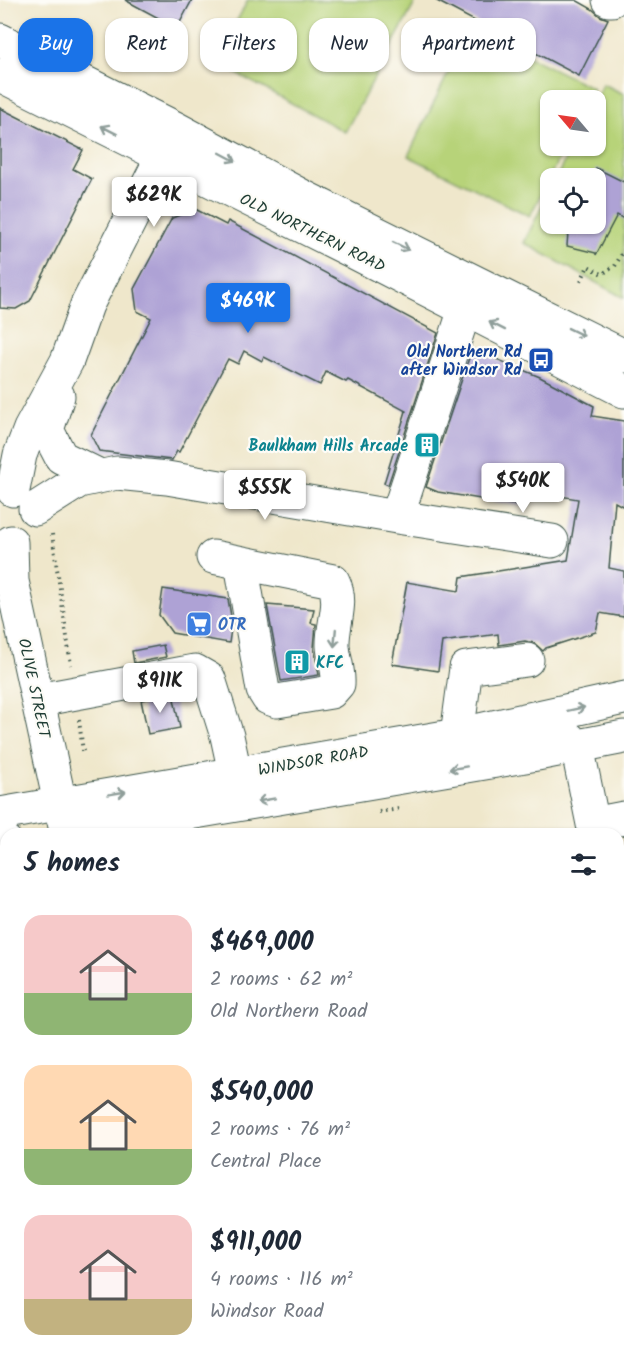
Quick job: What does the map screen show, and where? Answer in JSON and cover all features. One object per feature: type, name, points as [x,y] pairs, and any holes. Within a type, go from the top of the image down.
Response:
[{"type":"main road","name":"OLD NORTHERN ROAD","points":[[0,40],[169,143],[465,309],[624,391]]},
{"type":"main road","name":"OLD NORTHERN ROAD","points":[[0,75],[302,196],[624,356]]},
{"type":"main road","points":[[100,476],[61,457],[47,430],[67,361],[87,304],[169,143]]},
{"type":"main road","points":[[5,541],[22,540],[29,535],[36,520],[21,498],[8,437],[19,409],[50,353],[87,304]]},
{"type":"main road","points":[[412,520],[465,309]]},
{"type":"main road","points":[[21,498],[20,455],[30,429],[67,361]]},
{"type":"main road","points":[[21,498],[117,472],[168,478],[412,520],[552,541]]},
{"type":"main road","name":"OLIVE STREET","points":[[5,541],[63,824]]},
{"type":"main road","points":[[227,560],[333,581],[339,601],[333,645],[339,684],[331,692],[277,701],[268,699],[263,690],[227,560]]},
{"type":"main road","points":[[527,660],[466,668],[458,735],[495,731],[566,736],[577,746],[604,825]]},
{"type":"main road","points":[[38,700],[195,671],[209,679],[227,736],[235,773]]},
{"type":"main road","name":"WINDSOR ROAD","points":[[63,824],[235,773],[458,735],[624,698]]},
{"type":"main road","name":"WINDSOR ROAD","points":[[0,814],[63,824],[624,737]]},
{"type":"path","points":[[580,281],[588,266],[602,274],[615,266],[624,250]]},
{"type":"path","points":[[21,498],[51,535],[83,752]]},
{"type":"green space","points":[[248,0],[416,1],[407,18],[401,18],[401,29],[389,51],[389,18],[309,18],[309,72],[378,72],[345,132],[234,72],[297,72],[297,18],[238,18]]},
{"type":"green space","points":[[536,60],[593,88],[592,90],[540,90],[540,156],[560,156],[554,168],[540,168],[540,196],[530,216],[408,156],[449,72],[536,72]]},
{"type":"green space","points":[[603,84],[624,94],[624,298],[524,243],[540,210],[540,234],[606,234],[606,168],[561,168],[567,156],[606,156],[606,90],[600,90]]},
{"type":"building","points":[[125,0],[192,0],[182,18],[158,18]]},
{"type":"building","points":[[435,0],[576,0],[608,19],[579,76],[536,53],[536,18],[469,18]]},
{"type":"building","points":[[0,108],[83,150],[73,169],[92,179],[30,301],[16,309],[0,308]]},
{"type":"building","points":[[606,173],[624,182],[624,219],[617,215],[596,255],[596,253],[567,246],[568,234],[606,234]]},
{"type":"building","points":[[195,209],[226,225],[228,221],[438,333],[388,485],[384,483],[406,411],[348,380],[346,382],[326,372],[320,385],[264,357],[262,361],[244,351],[238,364],[228,359],[179,452],[177,451],[172,460],[99,451],[91,435],[151,318],[137,311],[134,289],[172,218]]},
{"type":"building","points":[[472,349],[540,377],[594,406],[592,416],[624,421],[624,507],[615,502],[609,568],[624,571],[624,617],[600,613],[596,632],[546,648],[543,651],[534,643],[525,641],[499,645],[498,634],[442,642],[438,671],[392,664],[407,582],[459,591],[461,577],[568,560],[578,499],[525,490],[523,506],[438,492],[426,487]]},
{"type":"building","name":"OTR","points":[[163,589],[228,599],[232,622],[229,643],[172,633],[159,615]]},
{"type":"building","name":"KFC","points":[[267,605],[314,609],[311,623],[316,624],[314,648],[319,675],[281,681]]},
{"type":"building","points":[[163,645],[166,657],[134,663],[132,651]]},
{"type":"building","points":[[173,694],[180,728],[148,734],[141,700]]},
{"type":"place","name":"Old Northern Rd after Windsor Rd","points":[[541,360]]},
{"type":"place","name":"Baulkham Hills Arcade","points":[[427,445]]},
{"type":"place","name":"OTR","points":[[199,624]]},
{"type":"place","name":"KFC","points":[[297,662]]}]
